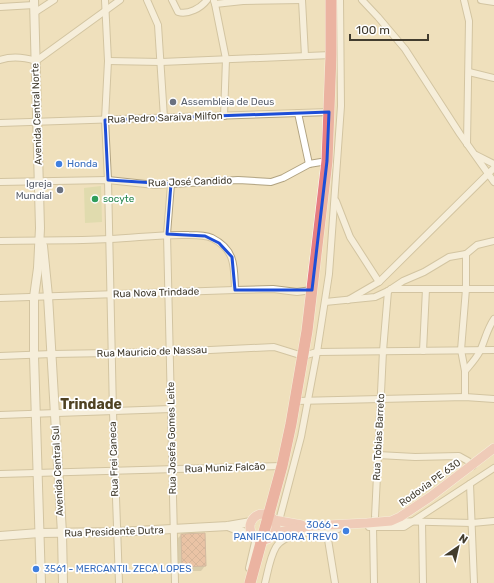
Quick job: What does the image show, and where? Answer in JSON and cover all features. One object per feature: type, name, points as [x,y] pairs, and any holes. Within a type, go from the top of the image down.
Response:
[{"type":"highway","points":[[250,583],[257,538],[274,519],[282,466],[302,401],[303,356],[308,331],[327,161],[330,112],[331,0]]},
{"type":"main road","name":"Avenida Central Norte","points":[[34,6],[41,240]]},
{"type":"main road","name":"Avenida Central Sul","points":[[41,240],[48,296],[52,354],[62,533],[63,583]]},
{"type":"main road","name":"Avenida Central Sul","points":[[41,240],[34,297],[34,356],[41,583]]},
{"type":"main road","name":"Rodovia PE 630","points":[[310,526],[326,527],[373,525],[391,521],[408,514],[473,466],[494,448]]},
{"type":"main road","points":[[257,538],[250,529],[252,522],[259,515],[310,526]]},
{"type":"main road","points":[[274,519],[276,529],[275,533]]},
{"type":"main road","name":"Rua Presidente Dutra","points":[[0,536],[39,533],[174,530],[228,526],[252,522]]},
{"type":"main road","points":[[228,526],[257,538],[269,539],[275,533],[310,526]]},
{"type":"street","points":[[0,7],[34,6],[54,0]]},
{"type":"street","name":"Rua Frei Caneca","points":[[105,0],[108,61],[105,120],[108,180],[112,412],[119,583]]},
{"type":"street","points":[[0,60],[14,57],[25,57],[36,61],[120,0]]},
{"type":"street","points":[[147,0],[158,25],[164,118]]},
{"type":"street","points":[[172,0],[178,12],[186,13],[201,6],[207,0]]},
{"type":"street","points":[[224,116],[226,59],[214,2],[302,0],[305,56]]},
{"type":"street","points":[[274,519],[301,437],[302,401],[317,352],[325,302],[330,260],[341,106],[340,0]]},
{"type":"street","points":[[362,0],[405,49],[460,134],[494,182]]},
{"type":"street","points":[[464,0],[470,21],[467,144]]},
{"type":"street","points":[[482,0],[494,2]]},
{"type":"street","points":[[108,61],[161,62],[331,55]]},
{"type":"street","points":[[469,72],[494,78]]},
{"type":"street","name":"Rua Pedro Saraiva Milfon","points":[[0,123],[330,112]]},
{"type":"street","points":[[298,113],[309,164]]},
{"type":"street","points":[[475,154],[494,164]]},
{"type":"street","name":"Rua José Candido","points":[[0,182],[108,180],[155,185],[238,180],[271,182],[283,178],[309,164],[327,161]]},
{"type":"street","points":[[348,300],[380,282],[494,168]]},
{"type":"street","name":"Rua Josefa Gomes Leite","points":[[171,184],[167,234],[175,583]]},
{"type":"street","points":[[335,198],[350,237],[380,282]]},
{"type":"street","points":[[0,241],[109,239],[167,234],[205,236],[212,238],[219,243],[232,257],[234,264],[235,290]]},
{"type":"street","points":[[325,302],[370,298],[390,290],[403,281],[424,272],[449,256],[466,254],[478,245],[494,240]]},
{"type":"street","points":[[465,397],[465,371],[461,350],[466,289],[466,254]]},
{"type":"street","points":[[424,351],[426,289]]},
{"type":"street","points":[[390,290],[494,289]]},
{"type":"street","name":"Rua Nova Trindade","points":[[0,298],[235,290],[273,290],[297,292],[312,290]]},
{"type":"street","name":"Rua Tobias Barreto","points":[[374,583],[373,525],[376,517],[384,351],[390,290]]},
{"type":"street","points":[[465,371],[473,363],[480,351],[488,329],[494,319]]},
{"type":"street","name":"Rua Mauricio de Nassau","points":[[0,356],[169,352],[274,347],[303,356]]},
{"type":"street","points":[[303,356],[317,352],[494,350]]},
{"type":"street","points":[[302,401],[465,397],[494,399]]},
{"type":"street","points":[[0,415],[36,415],[171,409]]},
{"type":"street","points":[[378,455],[415,457],[459,456],[473,466]]},
{"type":"street","name":"Rua Muniz Falcão","points":[[0,474],[115,472],[282,466]]},
{"type":"street","points":[[373,525],[404,527],[494,468]]},
{"type":"street","points":[[470,484],[474,583]]},
{"type":"street","points":[[391,521],[472,523],[494,521]]},
{"type":"street","points":[[422,522],[423,583]]},
{"type":"street","points":[[265,583],[277,546],[286,538],[326,527],[335,583]]},
{"type":"street","points":[[245,583],[257,538]]},
{"type":"highlighted area","points":[[329,112],[327,161],[312,290],[235,290],[232,257],[219,243],[205,236],[167,234],[171,184],[108,180],[105,120]]},
{"type":"green space","points":[[101,186],[102,222],[85,223],[84,188]]},
{"type":"building","points":[[205,533],[206,566],[182,567],[181,534]]},
{"type":"place","name":"Assembleia de Deus","points":[[173,102]]},
{"type":"place","name":"Honda","points":[[59,164]]},
{"type":"place","name":"Igreja Mundial","points":[[60,190]]},
{"type":"place","name":"socyte","points":[[95,199]]},
{"type":"place","name":"3066 - PANIFICADORA TREVO","points":[[346,531]]},
{"type":"place","name":"3561 - MERCANTIL ZECA LOPES","points":[[36,569]]},
{"type":"district","name":"Trindade","points":[[91,404]]}]
